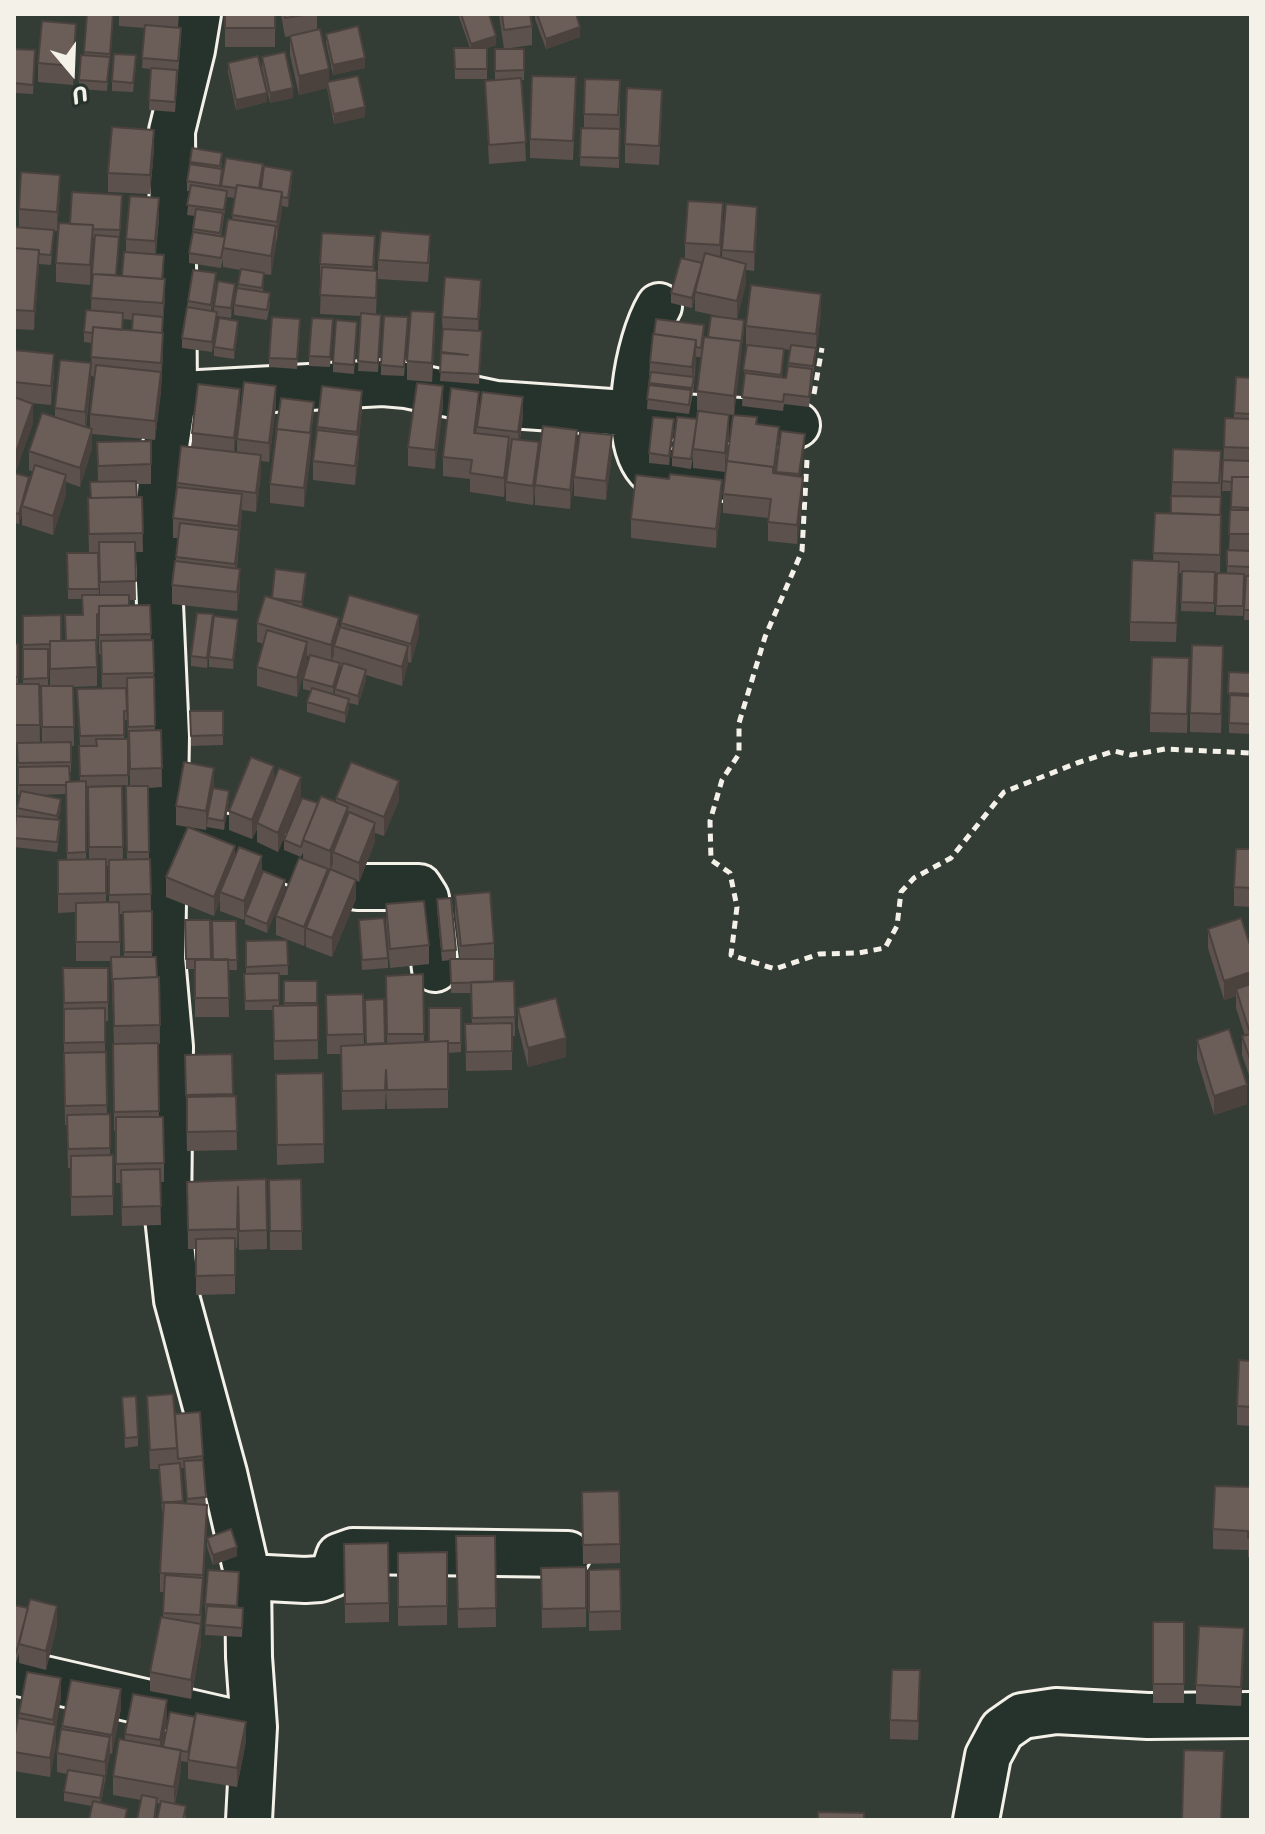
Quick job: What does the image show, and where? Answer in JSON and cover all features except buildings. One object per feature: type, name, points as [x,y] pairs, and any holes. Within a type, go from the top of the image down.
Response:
[{"type":"street","points":[[198,14],[172,131],[174,394],[161,478],[157,538],[165,689],[162,958],[170,1047],[168,1217],[177,1300],[224,1473],[248,1577],[254,1727],[249,1820]]},
{"type":"street","points":[[659,306],[644,338],[634,413],[638,448],[649,469],[719,478]]},
{"type":"street","points":[[174,394],[383,383],[496,404],[797,425]]},
{"type":"street","points":[[164,829],[228,837],[357,887],[419,887],[426,898],[435,969]]},
{"type":"street","points":[[248,1577],[320,1579],[333,1574],[339,1556],[353,1551],[568,1554]]},
{"type":"street","points":[[14,1672],[254,1727]]},
{"type":"street","points":[[976,1820],[988,1756],[1002,1730],[1022,1716],[1056,1711],[1148,1716],[1251,1715]]},
{"type":"path","points":[[822,348],[812,409],[797,425],[808,445],[802,551],[765,637],[739,723],[739,754],[722,780],[710,821],[711,860],[730,873],[737,907],[731,955],[775,969],[819,954],[858,953],[885,948],[897,926],[901,892],[914,878],[951,858],[1004,792],[1037,777],[1114,751],[1131,755],[1165,749],[1251,753]]}]
